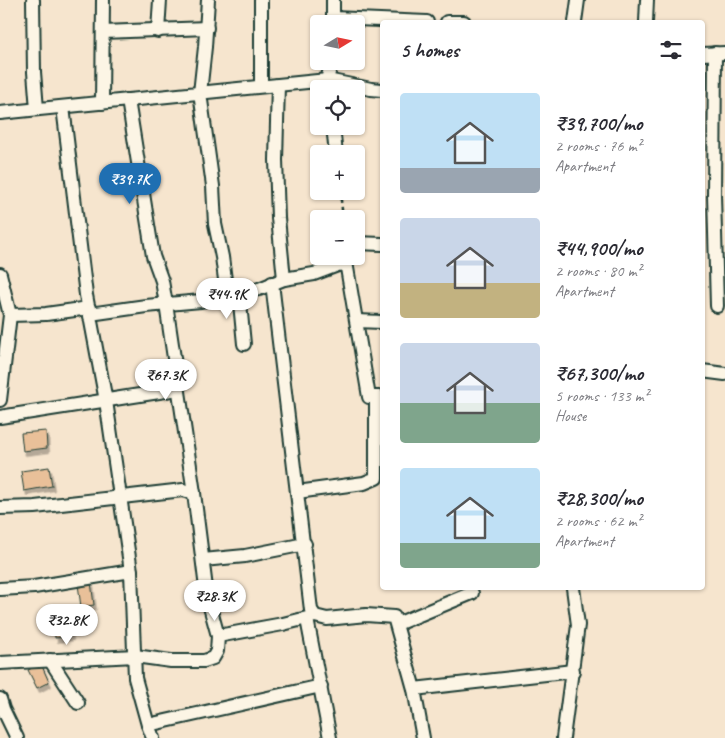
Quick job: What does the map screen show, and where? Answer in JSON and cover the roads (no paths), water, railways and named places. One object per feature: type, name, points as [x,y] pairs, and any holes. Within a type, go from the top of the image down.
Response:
[{"type":"street","points":[[33,0],[36,109]]},
{"type":"street","points":[[102,103],[103,0]]},
{"type":"street","points":[[158,31],[160,0]]},
{"type":"street","points":[[208,0],[200,93],[213,186],[215,224],[244,344]]},
{"type":"street","points":[[261,0],[261,86]]},
{"type":"street","points":[[333,0],[333,15]]},
{"type":"street","points":[[575,20],[578,0]]},
{"type":"street","points":[[646,20],[647,0]]},
{"type":"street","points":[[365,21],[380,22]]},
{"type":"street","points":[[102,32],[206,28]]},
{"type":"street","points":[[714,54],[720,125],[717,306]]},
{"type":"street","points":[[0,113],[261,86],[310,84]]},
{"type":"street","points":[[278,85],[276,160],[278,281],[297,492],[305,544],[311,618],[330,738]]},
{"type":"street","points":[[365,88],[380,90]]},
{"type":"street","points":[[0,663],[135,656],[171,661],[204,661],[213,658],[216,651],[218,636],[208,596],[166,304],[162,281],[153,256],[128,100]]},
{"type":"street","points":[[62,107],[89,311],[106,400],[131,570],[135,678],[148,725],[154,738]]},
{"type":"street","points":[[365,243],[380,244]]},
{"type":"street","points":[[10,315],[89,311],[201,300],[259,289],[278,281],[314,274],[333,265]]},
{"type":"street","points":[[297,492],[364,483],[376,478],[379,397],[369,397],[347,265]]},
{"type":"street","points":[[0,274],[10,315],[0,400]]},
{"type":"street","points":[[357,321],[380,322]]},
{"type":"street","points":[[705,371],[725,374]]},
{"type":"street","points":[[0,417],[178,389]]},
{"type":"street","points":[[0,508],[35,507],[183,490],[194,493]]},
{"type":"street","points":[[203,560],[245,556],[305,544]]},
{"type":"street","points":[[0,589],[34,587],[131,570]]},
{"type":"street","points":[[563,738],[578,625],[572,590]]},
{"type":"street","points":[[397,624],[472,593]]},
{"type":"street","points":[[218,636],[311,618],[327,619],[366,615],[394,618],[414,689],[423,738]]},
{"type":"street","points":[[50,660],[78,703]]},
{"type":"street","points":[[414,689],[573,671]]},
{"type":"street","points":[[148,725],[321,686]]},
{"type":"street","points":[[0,699],[17,738]]}]
